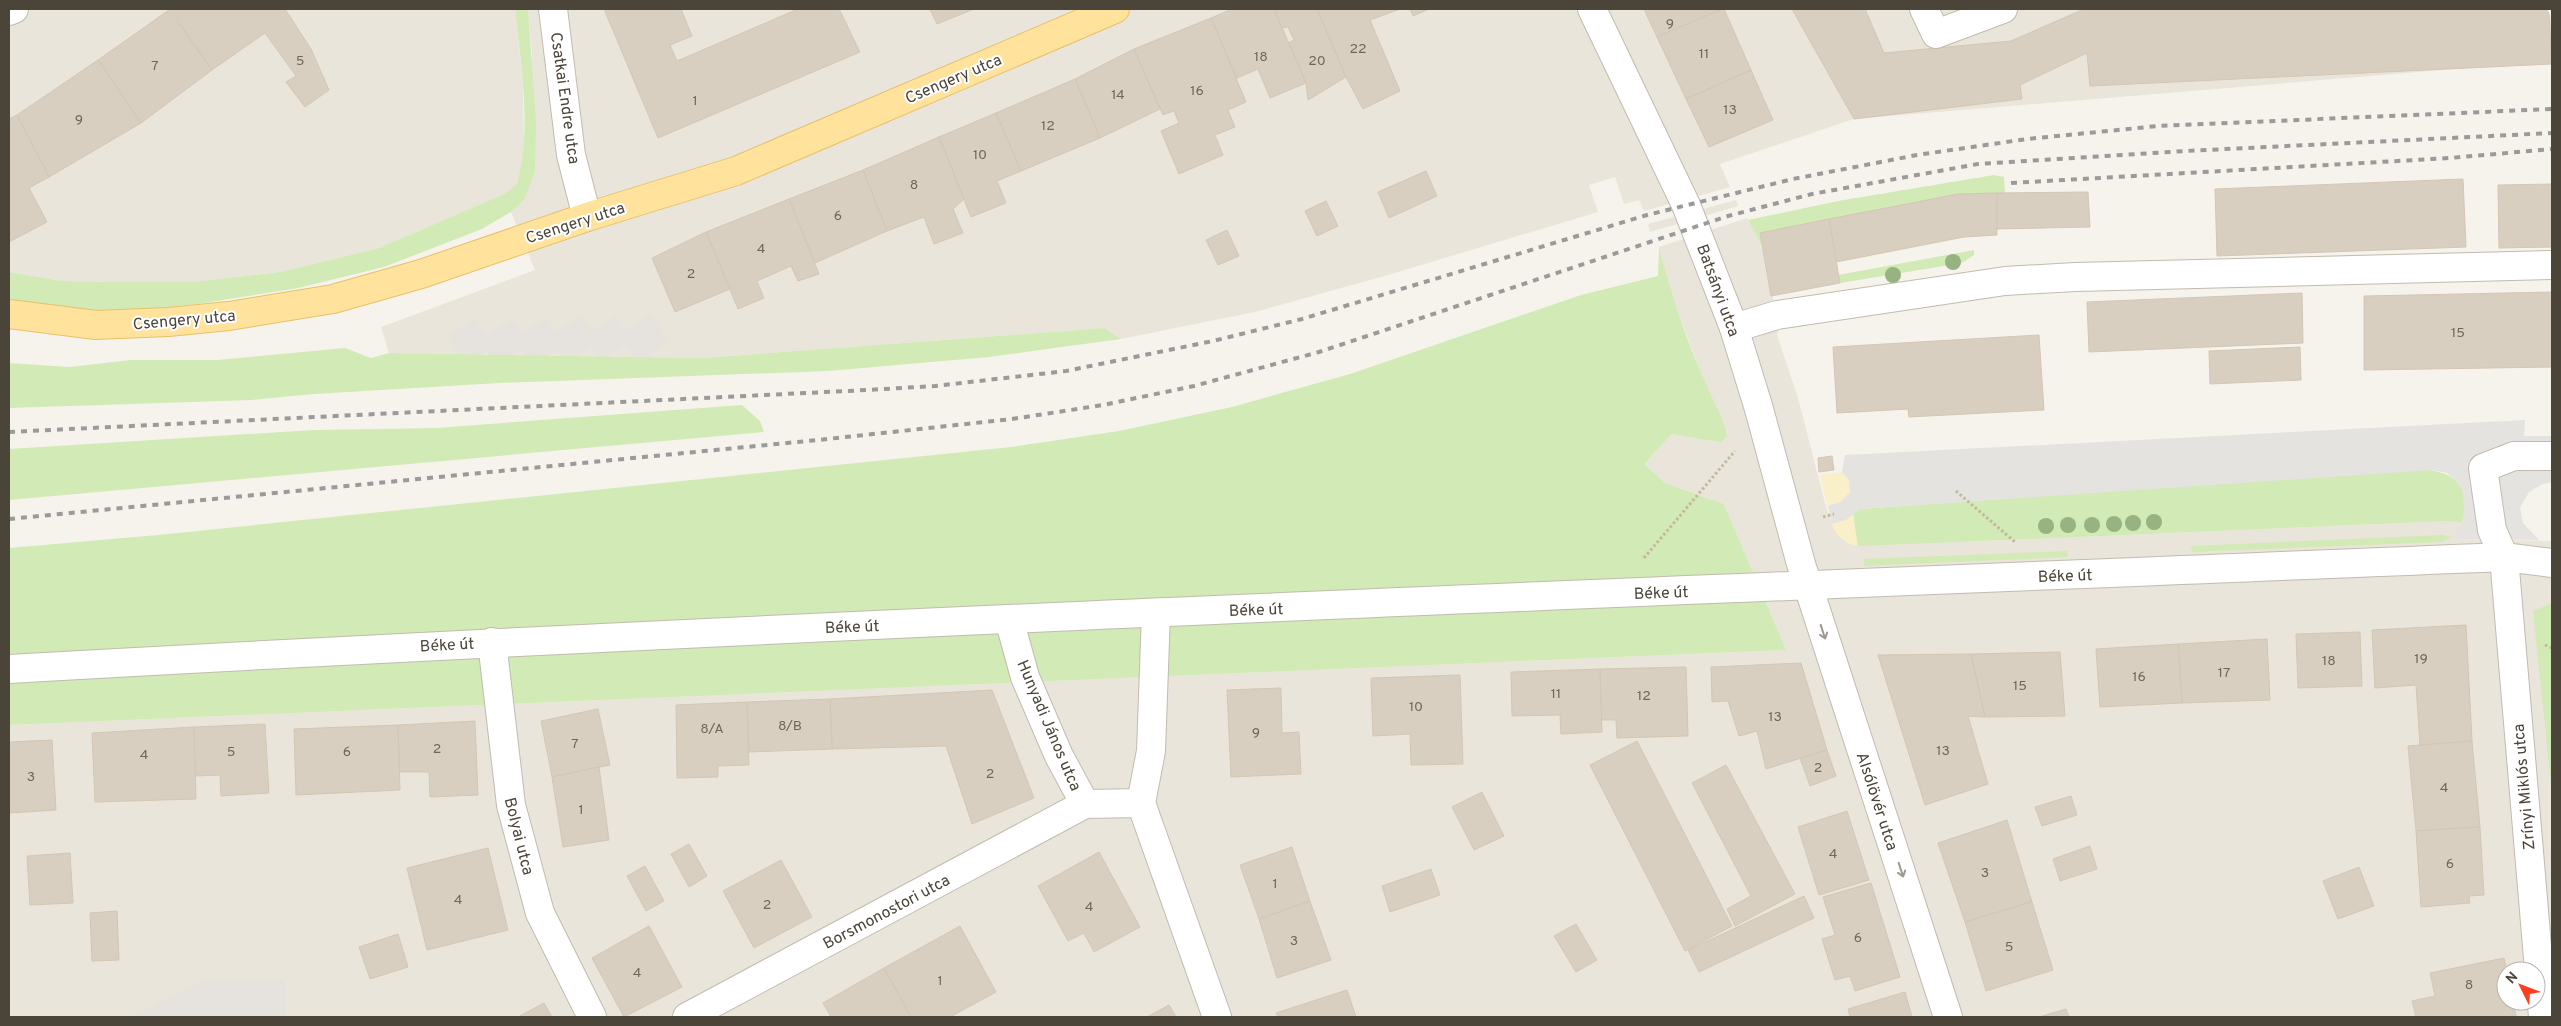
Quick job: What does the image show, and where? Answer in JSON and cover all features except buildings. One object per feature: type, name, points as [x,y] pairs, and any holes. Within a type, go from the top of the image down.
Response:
[{"type":"main road","name":"Csengery utca","points":[[9,314],[96,325],[168,322],[228,316],[333,299],[421,274],[587,217],[736,171],[1115,9]]},
{"type":"street","points":[[9,11],[14,9]]},
{"type":"street","name":"Csatkai Endre utca","points":[[553,9],[571,155],[587,217]]},
{"type":"street","name":"Batsányi utca","points":[[1592,9],[1686,205],[1734,328],[1760,409],[1808,586]]},
{"type":"street","points":[[1924,9],[1936,34],[2003,9]]},
{"type":"street","points":[[1734,328],[1777,315],[2005,281],[2075,276],[2552,266]]},
{"type":"street","name":"Zrínyi Miklós utca","points":[[2544,1017],[2504,557],[2492,530],[2483,468],[2514,456],[2552,456]]},
{"type":"street","name":"Béke út","points":[[9,668],[492,642],[2504,557],[2552,563]]},
{"type":"street","name":"Alsólövér utca","points":[[1808,586],[1948,1017]]},
{"type":"street","points":[[1156,613],[1151,751],[1141,803],[1217,1017]]},
{"type":"street","name":"Hunyadi János utca","points":[[1009,619],[1025,677],[1059,756],[1085,804],[1141,803]]},
{"type":"street","name":"Bolyai utca","points":[[492,642],[511,805],[537,904],[592,1017]]},
{"type":"street","name":"Borsmonostori utca","points":[[687,1017],[1085,804]]},
{"type":"path","points":[[1643,560],[1741,445]]},
{"type":"path","points":[[1956,490],[2021,547]]},
{"type":"path","points":[[1820,517],[1834,514]]},
{"type":"shaded area","points":[[9,9],[515,9],[523,84],[524,157],[517,184],[504,194],[379,248],[280,272],[193,282],[112,282],[62,281],[9,272]]},
{"type":"shaded area","points":[[528,9],[2548,9],[2552,25],[2552,61],[1854,119],[1720,164],[1730,187],[1644,211],[1639,200],[1624,204],[1615,177],[1589,185],[1598,212],[1388,275],[1255,312],[1121,339],[1105,328],[703,358],[389,353],[381,327],[535,270],[511,212],[524,200],[532,53]]},
{"type":"shaded area","points":[[1736,200],[1738,206],[1650,232],[1648,224]]},
{"type":"shaded area","points":[[1747,218],[1762,246],[1779,326],[1777,335],[1798,398],[1826,507],[1834,529],[1847,543],[1866,546],[2451,521],[2462,523],[2453,537],[2455,539],[2552,541],[2552,1017],[9,1017],[9,725],[1786,650],[1724,504],[1665,483],[1644,464],[1672,434],[1716,440],[1724,434],[1671,293],[1659,247]]},
{"type":"shaded area","points":[[651,314],[669,342],[637,362],[626,345],[600,361],[592,347],[565,364],[556,350],[532,365],[522,350],[497,366],[487,351],[465,365],[447,336],[475,318],[486,335],[513,319],[522,333],[547,317],[556,332],[581,316],[591,331],[615,316],[624,331]]},
{"type":"shaded area","points":[[2525,420],[2524,436],[2552,436],[2552,482],[2543,484],[2529,492],[2520,508],[2523,523],[2539,540],[2455,539],[2452,537],[2462,523],[2464,513],[2463,493],[2458,482],[2447,473],[2433,470],[1860,509],[1846,520],[1832,524],[1828,506],[1840,502],[1850,492],[1849,480],[1842,472],[1845,455]]},
{"type":"shaded area","points":[[285,980],[286,1017],[132,1017],[203,981]]},
{"type":"green space","points":[[515,9],[528,9],[536,121],[535,171],[524,200],[511,212],[482,229],[384,267],[298,288],[204,303],[122,312],[96,325],[9,298],[9,272],[62,281],[193,282],[280,272],[379,248],[504,194],[517,184],[524,141],[524,97]]},
{"type":"green space","points":[[1994,175],[2004,177],[2005,193],[1760,233],[1762,246],[1748,220],[1838,201]]},
{"type":"green space","points":[[1659,247],[1686,335],[1721,416],[1727,436],[1721,442],[1672,434],[1644,464],[1665,483],[1724,504],[1786,650],[9,725],[9,548],[158,535],[1011,447],[1119,431],[1232,407],[1350,374],[1581,295],[1658,276]]},
{"type":"green space","points":[[1974,250],[1974,255],[1962,263],[1840,283],[1838,275]]},
{"type":"green space","points":[[1105,328],[1121,339],[989,357],[828,371],[499,383],[314,394],[252,400],[9,408],[9,363],[69,367],[131,360],[218,360],[345,348],[371,358],[389,353],[703,358]]},
{"type":"green space","points":[[742,405],[760,421],[764,432],[9,500],[9,449],[314,430],[436,428]]},
{"type":"green space","points":[[2416,469],[2440,472],[2457,481],[2462,489],[2464,498],[2462,523],[2451,521],[1858,546],[1853,514],[1860,509]]},
{"type":"green space","points":[[2442,535],[2452,537],[2442,542],[2192,552],[2191,546]]},
{"type":"green space","points":[[2067,551],[2068,557],[1864,566],[1864,559]]},
{"type":"green space","points":[[2552,603],[2552,793],[2533,611]]},
{"type":"sand","points":[[1842,472],[1849,481],[1850,492],[1840,502],[1828,506],[1829,513],[1820,475]]},
{"type":"sand","points":[[1853,514],[1858,546],[1842,539],[1832,524]]},
{"type":"railway","points":[[9,432],[867,390],[935,386],[1066,371],[1213,341],[1302,319],[1647,215],[1793,179],[1917,155],[2027,139],[2158,126],[2552,109]]},
{"type":"railway","points":[[9,519],[818,440],[1012,419],[1103,405],[1194,386],[1319,352],[1728,216],[1812,194],[1978,164],[2186,151],[2552,133]]},
{"type":"railway","points":[[2011,183],[2450,158],[2552,149]]}]
